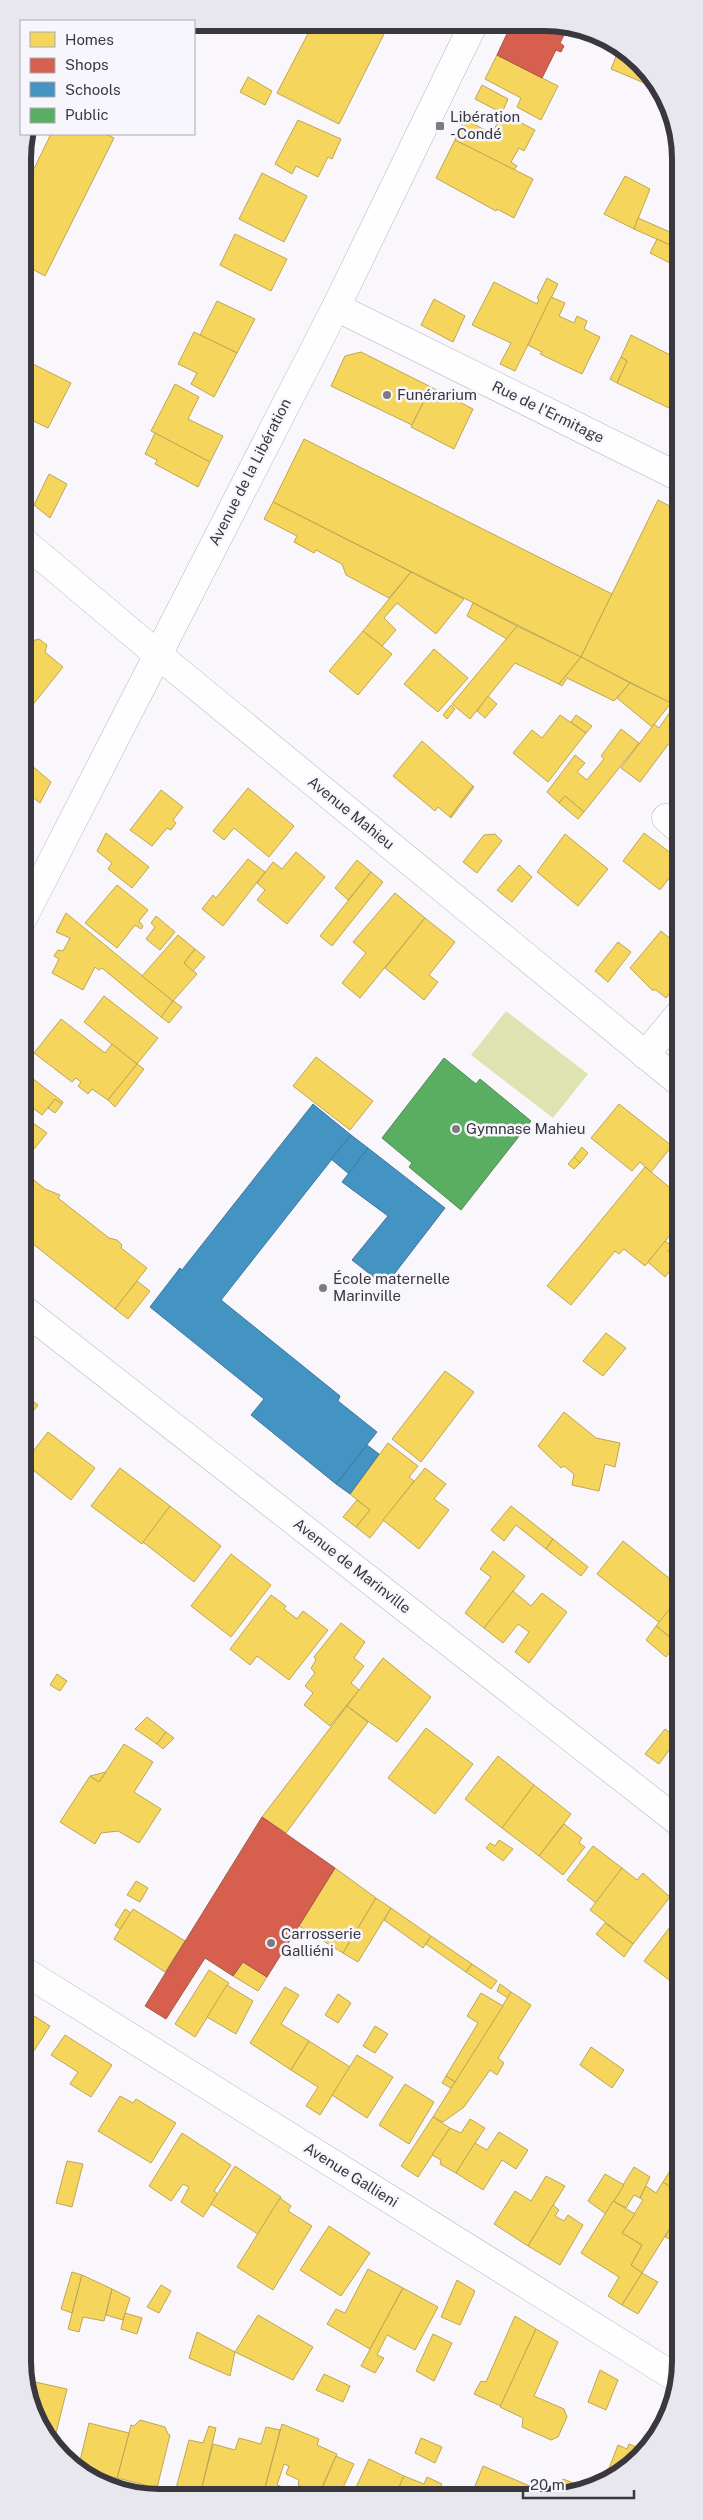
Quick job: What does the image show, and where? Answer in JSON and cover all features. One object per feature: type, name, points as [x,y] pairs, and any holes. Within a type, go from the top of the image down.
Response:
[{"type":"street","name":"Avenue de la Libération","points":[[32,901],[336,307],[470,31]]},
{"type":"street","name":"Rue de l'Ermitage","points":[[336,307],[672,473]]},
{"type":"street","name":"Avenue Mahieu","points":[[32,548],[157,654],[672,1076]]},
{"type":"street","points":[[645,1055],[672,1023]]},
{"type":"street","name":"Avenue de Marinville","points":[[31,1316],[671,1816]]},
{"type":"street","name":"Avenue Gallieni","points":[[31,1975],[671,2375]]},
{"type":"green space","points":[[506,1011],[588,1074],[553,1118],[471,1055]]},
{"type":"building: Homes","points":[[309,31],[386,31],[339,124],[277,93]]},
{"type":"building: Homes","points":[[617,54],[634,69],[647,84],[611,69]]},
{"type":"building: Homes","points":[[497,55],[558,86],[541,120],[517,107],[521,98],[485,79]]},
{"type":"building: Homes","points":[[248,77],[272,91],[265,105],[240,92]]},
{"type":"building: Homes","points":[[482,85],[508,99],[502,113],[475,99]]},
{"type":"building: Homes","points":[[502,113],[535,130],[524,151],[519,148],[511,162],[517,166],[514,170],[455,140],[465,119],[492,134]]},
{"type":"building: Homes","points":[[298,120],[341,139],[332,159],[328,157],[318,177],[296,166],[292,174],[275,164]]},
{"type":"building: Homes","points":[[51,135],[108,135],[114,138],[45,276],[32,269],[32,173]]},
{"type":"building: Homes","points":[[455,140],[533,179],[514,218],[497,209],[496,211],[436,178]]},
{"type":"building: Homes","points":[[262,173],[307,196],[284,242],[239,219]]},
{"type":"building: Homes","points":[[625,176],[650,189],[634,229],[604,214]]},
{"type":"building: Homes","points":[[638,218],[672,233],[672,246],[634,229]]},
{"type":"building: Homes","points":[[235,234],[287,259],[271,291],[220,265]]},
{"type":"building: Homes","points":[[657,239],[672,246],[672,264],[650,253]]},
{"type":"building: Homes","points":[[547,278],[558,284],[515,371],[500,364],[511,343],[472,325],[494,282],[537,304],[539,299],[537,298]]},
{"type":"building: Homes","points":[[551,297],[565,303],[559,316],[574,323],[577,316],[587,321],[584,329],[600,337],[582,374],[540,354],[542,352],[528,345]]},
{"type":"building: Homes","points":[[434,299],[465,316],[453,342],[421,325]]},
{"type":"building: Homes","points":[[217,301],[255,319],[237,353],[200,335]]},
{"type":"building: Homes","points":[[194,332],[237,353],[214,397],[191,384],[197,373],[178,364]]},
{"type":"building: Homes","points":[[631,335],[672,356],[671,409],[617,383],[627,361],[621,357]]},
{"type":"building: Homes","name":"Funérarium","points":[[361,352],[431,387],[412,425],[331,386],[345,356]]},
{"type":"building: Homes","points":[[621,357],[627,361],[617,383],[610,379]]},
{"type":"building: Homes","points":[[32,363],[71,383],[48,428],[32,420]]},
{"type":"building: Homes","points":[[175,384],[199,397],[188,419],[223,436],[210,462],[151,431]]},
{"type":"building: Homes","points":[[431,387],[473,409],[454,449],[411,427]]},
{"type":"building: Homes","points":[[155,433],[210,462],[198,487],[155,464],[157,460],[145,454]]},
{"type":"building: Homes","points":[[304,439],[612,594],[581,657],[273,502]]},
{"type":"building: Homes","points":[[49,474],[67,484],[50,518],[34,505]]},
{"type":"building: Homes","points":[[658,500],[672,507],[672,704],[581,657]]},
{"type":"building: Homes","points":[[273,502],[411,572],[389,598],[346,575],[342,564],[316,550],[314,553],[294,542],[297,536],[264,519]]},
{"type":"building: Homes","points":[[411,572],[464,599],[436,634],[397,603],[384,618],[396,630],[382,646],[363,631]]},
{"type":"building: Homes","points":[[473,603],[517,626],[507,639],[467,616]]},
{"type":"building: Homes","points":[[517,626],[581,657],[559,684],[515,663],[470,719],[452,704]]},
{"type":"building: Homes","points":[[363,631],[392,654],[358,695],[329,671]]},
{"type":"building: Homes","points":[[39,639],[47,645],[45,652],[63,667],[32,706],[32,641]]},
{"type":"building: Homes","points":[[434,649],[468,678],[438,712],[404,684]]},
{"type":"building: Homes","points":[[581,657],[630,683],[614,701],[567,678],[562,686],[559,684]]},
{"type":"building: Homes","points":[[630,683],[671,703],[652,727],[617,698]]},
{"type":"building: Homes","points":[[488,696],[497,704],[485,718],[477,711]]},
{"type":"building: Homes","points":[[451,705],[455,709],[447,719],[443,715]]},
{"type":"building: Homes","points":[[672,709],[672,740],[640,782],[621,768],[654,724],[659,728]]},
{"type":"building: Homes","points":[[560,715],[586,733],[548,782],[513,753],[532,730],[542,738]]},
{"type":"building: Homes","points":[[576,715],[592,726],[586,733],[571,722]]},
{"type":"building: Homes","points":[[621,729],[639,743],[584,812],[565,796],[559,803],[547,792],[575,755],[585,763],[577,772],[587,780],[604,759],[601,756]]},
{"type":"building: Homes","points":[[422,741],[473,786],[450,817],[438,807],[435,811],[393,776]]},
{"type":"building: Homes","points":[[32,765],[51,782],[40,803],[32,796]]},
{"type":"building: Homes","points":[[474,787],[451,818],[450,817]]},
{"type":"building: Homes","points":[[248,788],[294,826],[269,857],[234,828],[224,840],[213,831]]},
{"type":"building: Homes","points":[[161,790],[183,807],[173,820],[176,823],[171,830],[167,828],[152,846],[130,830]]},
{"type":"building: Homes","points":[[565,796],[584,812],[578,819],[559,803]]},
{"type":"building: Homes","points":[[106,833],[149,867],[132,888],[108,869],[112,863],[97,851]]},
{"type":"building: Homes","points":[[644,833],[672,854],[672,875],[660,890],[623,861]]},
{"type":"building: Homes","points":[[495,834],[502,841],[477,873],[463,862],[484,835]]},
{"type":"building: Homes","points":[[565,834],[608,869],[578,906],[537,872]]},
{"type":"building: Homes","points":[[296,852],[325,877],[287,924],[257,900],[265,890],[257,883],[273,862],[282,869]]},
{"type":"building: Homes","points":[[248,859],[265,872],[223,926],[202,909],[213,895],[216,898]]},
{"type":"building: Homes","points":[[357,860],[371,872],[348,900],[335,888]]},
{"type":"building: Homes","points":[[519,865],[532,877],[512,902],[497,890]]},
{"type":"building: Homes","points":[[371,872],[383,882],[332,946],[320,936]]},
{"type":"building: Homes","points":[[117,885],[148,910],[139,921],[143,926],[141,929],[135,925],[117,948],[85,923]]},
{"type":"building: Homes","points":[[395,893],[425,918],[360,998],[342,983],[366,953],[353,942]]},
{"type":"building: Homes","points":[[66,913],[173,1001],[161,1017],[102,968],[99,970],[95,967],[83,990],[52,973],[59,959],[54,956],[58,950],[63,951],[70,938],[56,932]]},
{"type":"building: Homes","points":[[156,916],[175,932],[160,950],[146,939],[155,927],[151,923]]},
{"type":"building: Homes","points":[[425,918],[455,942],[429,975],[438,982],[424,1000],[385,968]]},
{"type":"building: Homes","points":[[661,931],[672,940],[672,992],[666,998],[656,990],[652,990],[630,968]]},
{"type":"building: Homes","points":[[178,935],[195,949],[184,963],[197,974],[173,1001],[142,976]]},
{"type":"building: Homes","points":[[618,942],[631,952],[608,982],[595,971]]},
{"type":"building: Homes","points":[[195,949],[205,957],[193,971],[184,963]]},
{"type":"building: Homes","points":[[104,996],[158,1038],[137,1064],[84,1022]]},
{"type":"building: Homes","points":[[173,1001],[182,1007],[169,1023],[161,1017]]},
{"type":"building: Homes","points":[[61,1019],[105,1053],[112,1044],[137,1064],[108,1100],[92,1089],[88,1094],[78,1086],[81,1082],[76,1078],[72,1082],[34,1053]]},
{"type":"building: Homes","points":[[316,1057],[373,1101],[350,1130],[293,1086]]},
{"type":"building: Homes","points":[[137,1064],[144,1069],[115,1107],[108,1100]]},
{"type":"building: Homes","points":[[32,1078],[63,1102],[62,1104],[55,1099],[42,1115],[32,1107]]},
{"type":"building: Homes","points":[[55,1099],[62,1104],[55,1113],[48,1108]]},
{"type":"building: Homes","points":[[619,1104],[672,1147],[651,1172],[640,1162],[632,1171],[591,1138]]},
{"type":"building: Homes","points":[[32,1122],[47,1133],[34,1149],[32,1147]]},
{"type":"building: Homes","points":[[582,1147],[588,1153],[580,1163],[574,1157]]},
{"type":"building: Homes","points":[[574,1157],[580,1163],[574,1169],[568,1164]]},
{"type":"building: Homes","points":[[645,1167],[672,1189],[672,1233],[645,1266],[624,1249],[619,1254],[615,1251],[571,1305],[547,1286]]},
{"type":"building: Homes","points":[[32,1178],[45,1189],[60,1195],[58,1198],[109,1238],[117,1240],[122,1245],[121,1248],[147,1268],[115,1309],[32,1243]]},
{"type":"building: Homes","points":[[665,1241],[672,1246],[668,1251],[672,1254],[671,1269],[665,1277],[648,1262]]},
{"type":"building: Homes","points":[[137,1281],[150,1291],[128,1319],[115,1309]]},
{"type":"building: Homes","points":[[606,1333],[626,1348],[603,1376],[583,1361]]},
{"type":"building: Homes","points":[[445,1371],[474,1392],[421,1462],[392,1439]]},
{"type":"building: Homes","points":[[31,1400],[38,1405],[31,1413]]},
{"type":"building: Homes","points":[[564,1412],[596,1438],[620,1443],[615,1467],[605,1464],[599,1491],[572,1485],[574,1474],[564,1466],[561,1468],[538,1446]]},
{"type":"building: Homes","points":[[48,1432],[95,1468],[71,1500],[31,1469],[31,1453]]},
{"type":"building: Homes","points":[[388,1443],[418,1466],[409,1477],[414,1481],[370,1538],[356,1527],[370,1510],[350,1494]]},
{"type":"building: Homes","points":[[120,1468],[170,1506],[142,1544],[91,1506]]},
{"type":"building: Homes","points":[[425,1468],[446,1484],[434,1499],[449,1510],[419,1549],[383,1520]]},
{"type":"building: Homes","points":[[357,1500],[370,1510],[356,1527],[343,1517]]},
{"type":"building: Homes","points":[[170,1506],[221,1546],[194,1582],[143,1542]]},
{"type":"building: Homes","points":[[511,1506],[553,1539],[546,1549],[516,1525],[504,1541],[491,1530]]},
{"type":"building: Homes","points":[[553,1539],[588,1567],[581,1576],[546,1549]]},
{"type":"building: Homes","points":[[623,1541],[671,1580],[671,1608],[660,1623],[597,1574]]},
{"type":"building: Homes","points":[[493,1551],[525,1576],[484,1628],[465,1613],[491,1577],[480,1569]]},
{"type":"building: Homes","points":[[231,1554],[271,1585],[231,1637],[191,1606]]},
{"type":"building: Homes","points":[[513,1591],[531,1606],[542,1593],[567,1612],[529,1663],[515,1652],[529,1632],[518,1624],[503,1643],[484,1628]]},
{"type":"building: Homes","points":[[271,1595],[286,1606],[284,1609],[297,1619],[303,1611],[328,1630],[289,1680],[257,1656],[250,1665],[230,1649]]},
{"type":"building: Homes","points":[[671,1607],[671,1638],[656,1626]]},
{"type":"building: Homes","points":[[341,1623],[365,1642],[354,1658],[364,1666],[351,1683],[359,1690],[330,1726],[304,1705],[313,1693],[305,1686],[315,1673],[311,1668],[316,1660],[314,1657]]},
{"type":"building: Homes","points":[[656,1626],[671,1638],[671,1650],[666,1657],[646,1640]]},
{"type":"building: Homes","points":[[383,1658],[431,1697],[397,1742],[347,1706]]},
{"type":"building: Homes","points":[[57,1674],[67,1681],[60,1691],[50,1685]]},
{"type":"building: Homes","points":[[347,1706],[368,1722],[286,1833],[262,1817]]},
{"type":"building: Homes","points":[[147,1717],[166,1732],[157,1744],[135,1729]]},
{"type":"building: Homes","points":[[426,1728],[473,1764],[435,1814],[388,1778]]},
{"type":"building: Homes","points":[[665,1729],[671,1733],[671,1747],[659,1764],[645,1754]]},
{"type":"building: Homes","points":[[166,1732],[174,1738],[163,1749],[157,1744]]},
{"type":"building: Homes","points":[[124,1744],[153,1762],[134,1792],[161,1809],[139,1843],[118,1831],[101,1833],[95,1844],[60,1822],[90,1776],[99,1782]]},
{"type":"building: Homes","points":[[498,1756],[534,1785],[502,1828],[465,1799]]},
{"type":"building: Homes","points":[[106,1772],[99,1782],[90,1776]]},
{"type":"building: Homes","points":[[534,1785],[571,1814],[539,1856],[502,1828]]},
{"type":"building: Homes","points":[[564,1824],[582,1838],[579,1843],[585,1847],[563,1875],[539,1856]]},
{"type":"building: Homes","points":[[499,1840],[513,1849],[503,1861],[486,1848],[490,1843],[495,1846]]},
{"type":"building: Homes","points":[[593,1846],[622,1868],[596,1903],[567,1880]]},
{"type":"building: Homes","points":[[335,1868],[376,1898],[343,1953],[299,1926]]},
{"type":"building: Homes","points":[[622,1868],[637,1880],[643,1873],[670,1897],[633,1944],[590,1910]]},
{"type":"building: Homes","points":[[136,1881],[148,1888],[140,1902],[127,1895]]},
{"type":"building: Homes","points":[[376,1898],[391,1908],[358,1962],[343,1953]]},
{"type":"building: Homes","points":[[391,1908],[431,1936],[423,1948],[384,1920]]},
{"type":"building: Homes","points":[[125,1909],[131,1913],[120,1929],[115,1925]]},
{"type":"building: Homes","points":[[133,1909],[185,1941],[165,1972],[114,1939]]},
{"type":"building: Homes","points":[[605,1923],[633,1944],[624,1957],[596,1934]]},
{"type":"building: Homes","points":[[671,1925],[671,1981],[644,1961]]},
{"type":"building: Homes","points":[[431,1936],[472,1964],[466,1972],[426,1944]]},
{"type":"building: Homes","points":[[243,1962],[267,1977],[258,1991],[233,1976]]},
{"type":"building: Homes","points":[[472,1964],[497,1981],[491,1989],[466,1972]]},
{"type":"building: Homes","points":[[209,1970],[229,1983],[195,2037],[175,2024]]},
{"type":"building: Homes","points":[[500,1984],[511,1992],[508,1998],[497,1991]]},
{"type":"building: Homes","points":[[227,1985],[253,2001],[236,2034],[207,2017]]},
{"type":"building: Homes","points":[[285,1987],[299,1995],[281,2024],[309,2041],[291,2070],[250,2043]]},
{"type":"building: Homes","points":[[511,1992],[531,2005],[498,2058],[504,2063],[497,2075],[490,2070],[464,2107],[443,2122],[433,2117]]},
{"type":"building: Homes","points":[[481,1993],[503,2006],[455,2082],[446,2076],[478,2023],[467,2016]]},
{"type":"building: Homes","points":[[338,1994],[351,2003],[338,2023],[325,2015]]},
{"type":"building: Homes","points":[[31,2014],[50,2026],[31,2055]]},
{"type":"building: Homes","points":[[375,2026],[388,2034],[375,2053],[363,2046]]},
{"type":"building: Homes","points":[[65,2035],[112,2065],[91,2097],[70,2084],[78,2072],[51,2055]]},
{"type":"building: Homes","points":[[309,2041],[350,2067],[320,2115],[306,2106],[318,2087],[291,2070]]},
{"type":"building: Homes","points":[[591,2047],[624,2070],[612,2088],[580,2065]]},
{"type":"building: Homes","points":[[357,2055],[393,2077],[367,2118],[332,2095]]},
{"type":"building: Homes","points":[[446,2076],[455,2082],[451,2088],[442,2083]]},
{"type":"building: Homes","points":[[405,2084],[434,2102],[409,2144],[379,2125]]},
{"type":"building: Homes","points":[[120,2096],[133,2103],[136,2099],[176,2123],[151,2163],[98,2131]]},
{"type":"building: Homes","points":[[433,2117],[450,2128],[418,2177],[401,2166]]},
{"type":"building: Homes","points":[[470,2119],[485,2128],[456,2173],[440,2164],[441,2160],[432,2155],[450,2128],[461,2133]]},
{"type":"building: Homes","points":[[499,2132],[528,2150],[516,2169],[502,2160],[483,2190],[456,2173],[475,2143],[487,2150]]},
{"type":"building: Homes","points":[[182,2133],[231,2165],[214,2191],[218,2194],[203,2217],[181,2202],[189,2187],[183,2184],[171,2201],[149,2186]]},
{"type":"building: Homes","points":[[67,2161],[83,2164],[72,2207],[56,2203]]},
{"type":"building: Homes","points":[[235,2166],[281,2197],[258,2234],[211,2204]]},
{"type":"building: Homes","points":[[634,2167],[650,2177],[640,2198],[634,2195],[626,2208],[613,2201]]},
{"type":"building: Homes","points":[[671,2169],[671,2187],[663,2182]]},
{"type":"building: Homes","points":[[605,2174],[624,2185],[606,2214],[588,2201]]},
{"type":"building: Homes","points":[[546,2176],[565,2186],[528,2246],[494,2224],[515,2191],[531,2201]]},
{"type":"building: Homes","points":[[663,2182],[671,2187],[671,2226],[642,2273],[631,2265],[642,2245],[622,2233],[643,2200],[640,2198],[646,2186],[656,2193]]},
{"type":"building: Homes","points":[[280,2198],[291,2206],[288,2211],[312,2226],[273,2290],[237,2267]]},
{"type":"building: Homes","points":[[613,2201],[635,2214],[622,2233],[642,2245],[631,2265],[642,2273],[622,2305],[608,2296],[619,2277],[581,2253]]},
{"type":"building: Homes","points":[[553,2205],[559,2210],[555,2216],[564,2221],[568,2215],[583,2225],[560,2265],[528,2246]]},
{"type":"building: Homes","points":[[329,2226],[370,2253],[341,2296],[300,2270]]},
{"type":"building: Homes","points":[[671,2227],[671,2239],[665,2237]]},
{"type":"building: Homes","points":[[368,2269],[403,2288],[370,2349],[327,2324],[336,2309],[345,2313]]},
{"type":"building: Homes","points":[[72,2272],[82,2275],[72,2313],[61,2309]]},
{"type":"building: Homes","points":[[642,2273],[658,2282],[638,2314],[622,2305]]},
{"type":"building: Homes","points":[[82,2275],[112,2289],[104,2321],[83,2317],[79,2332],[68,2329]]},
{"type":"building: Homes","points":[[457,2280],[475,2291],[460,2325],[441,2317]]},
{"type":"building: Homes","points":[[161,2285],[171,2291],[159,2313],[147,2307]]},
{"type":"building: Homes","points":[[403,2288],[438,2307],[415,2350],[387,2335],[377,2355],[384,2358],[375,2373],[361,2366]]},
{"type":"building: Homes","points":[[112,2289],[130,2298],[123,2320],[106,2315]]},
{"type":"building: Homes","points":[[125,2313],[142,2318],[137,2334],[121,2329]]},
{"type":"building: Homes","points":[[258,2315],[313,2347],[293,2380],[235,2352]]},
{"type":"building: Homes","points":[[515,2316],[536,2329],[501,2406],[474,2394],[481,2381],[486,2382]]},
{"type":"building: Homes","points":[[536,2329],[558,2342],[534,2396],[564,2409],[567,2417],[558,2437],[551,2440],[522,2427],[523,2418],[500,2407]]},
{"type":"building: Homes","points":[[197,2332],[235,2352],[230,2376],[189,2358]]},
{"type":"building: Homes","points":[[433,2334],[452,2343],[434,2381],[416,2371]]},
{"type":"building: Homes","points":[[600,2370],[618,2380],[606,2410],[588,2402]]},
{"type":"building: Homes","points":[[324,2374],[350,2386],[343,2402],[316,2390]]},
{"type":"building: Homes","points":[[33,2382],[67,2389],[56,2433],[48,2425],[41,2410]]},
{"type":"building: Homes","points":[[140,2420],[165,2427],[170,2435],[157,2488],[117,2478],[131,2425],[134,2426]]},
{"type":"building: Homes","points":[[89,2423],[129,2433],[117,2478],[98,2474],[80,2461]]},
{"type":"building: Homes","points":[[282,2424],[319,2439],[317,2445],[337,2454],[321,2489],[307,2489],[298,2485],[299,2480],[286,2474],[289,2466],[284,2464],[277,2485],[283,2487],[282,2489],[265,2489]]},
{"type":"building: Homes","points":[[209,2426],[216,2428],[201,2489],[176,2489],[189,2440],[203,2443]]},
{"type":"building: Homes","points":[[266,2427],[280,2430],[265,2489],[202,2489],[213,2444],[235,2450],[239,2438],[261,2444]]},
{"type":"building: Homes","points":[[421,2438],[442,2447],[435,2463],[415,2453]]},
{"type":"building: Homes","points":[[629,2444],[638,2448],[607,2472],[618,2445],[627,2449]]},
{"type":"building: Homes","points":[[336,2456],[354,2464],[342,2489],[329,2489],[323,2486]]},
{"type":"building: Homes","points":[[369,2459],[404,2476],[398,2489],[355,2489]]},
{"type":"building: Homes","points":[[483,2466],[537,2489],[474,2489]]},
{"type":"building: Homes","points":[[404,2476],[424,2484],[427,2477],[442,2484],[440,2489],[398,2489]]},
{"type":"building: Homes","points":[[563,2479],[576,2484],[569,2486],[559,2488]]},
{"type":"building: Shops","points":[[508,31],[544,31],[565,34],[560,43],[564,46],[561,52],[556,50],[542,78],[497,55]]},
{"type":"building: Shops","points":[[262,1817],[335,1868],[267,1977],[243,1962],[233,1976],[205,1958],[166,2019],[145,2006]]},
{"type":"building: Schools","points":[[313,1104],[351,1135],[221,1300],[340,1396],[338,1401],[377,1432],[336,1484],[251,1415],[264,1399],[150,1307],[180,1268],[182,1270]]},
{"type":"building: Schools","points":[[351,1135],[368,1148],[349,1174],[331,1159]]},
{"type":"building: Schools","points":[[368,1148],[445,1208],[385,1286],[352,1260],[388,1216],[342,1182]]},
{"type":"building: Schools","points":[[367,1445],[379,1454],[350,1494],[336,1484]]},
{"type":"building: Public","name":"Gymnase Mahieu","points":[[444,1058],[476,1084],[480,1079],[531,1121],[461,1210],[409,1167],[412,1163],[382,1138]]},
{"type":"place","name":"Libération - Condé","points":[[440,126]]},
{"type":"place","name":"Funérarium","points":[[387,395]]},
{"type":"place","name":"Gymnase Mahieu","points":[[456,1129]]},
{"type":"place","name":"École maternelle Marinville","points":[[323,1288]]},
{"type":"place","name":"Carrosserie Galliéni","points":[[271,1943]]}]
